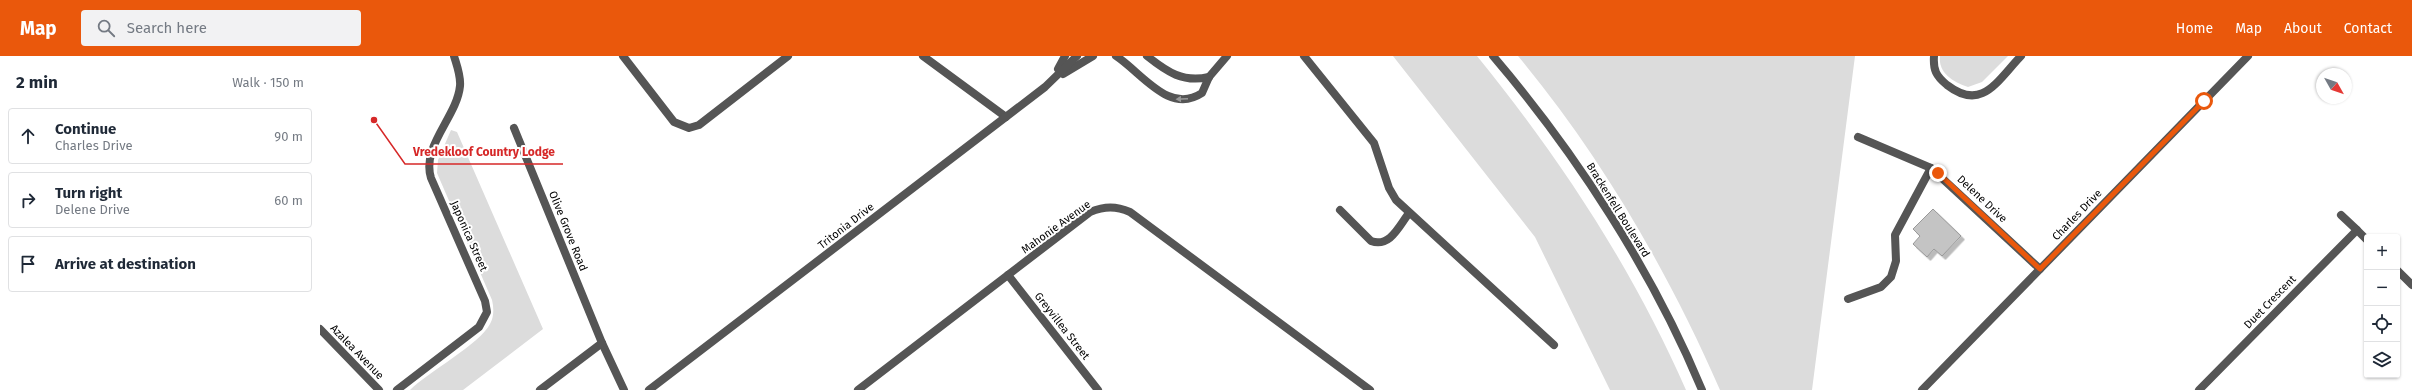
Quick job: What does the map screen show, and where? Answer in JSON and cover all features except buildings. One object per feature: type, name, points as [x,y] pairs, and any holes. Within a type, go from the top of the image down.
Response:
[{"type":"street","name":"Japonica Street","points":[[397,390],[479,327],[487,312],[485,301],[431,178],[429,167],[432,154],[460,87],[460,72],[454,56]]},
{"type":"street","points":[[623,56],[674,122],[688,128],[699,125],[788,56]]},
{"type":"street","points":[[923,56],[1006,117]]},
{"type":"street","points":[[1045,87],[1065,56]]},
{"type":"street","name":"Tritonia Drive","points":[[649,390],[1045,87],[1077,56]]},
{"type":"street","name":"Tritonia Drive","points":[[1055,78],[1093,56]]},
{"type":"street","points":[[1116,56],[1131,66],[1163,95],[1170,98],[1187,99],[1198,95],[1206,88],[1209,77],[1227,56]]},
{"type":"street","points":[[1147,56],[1176,76],[1192,80],[1209,77]]},
{"type":"street","points":[[1304,56],[1374,143],[1389,188],[1409,213],[1554,345]]},
{"type":"street","name":"Brackenfell Boulevard","points":[[1493,56],[1559,138],[1593,188],[1633,256],[1702,390]]},
{"type":"street","points":[[1934,56],[1933,66],[1936,75],[1959,93],[1969,97],[1979,96],[1992,86],[2021,56]]},
{"type":"street","name":"Charles Drive","points":[[1922,390],[2248,56]]},
{"type":"street","name":"Olive Grove Road","points":[[514,128],[602,343],[624,390]]},
{"type":"street","name":"Delene Drive","points":[[1858,137],[1931,168],[2040,269]]},
{"type":"street","points":[[1848,299],[1881,287],[1891,277],[1896,261],[1895,235],[1931,168]]},
{"type":"street","name":"Mahonie Avenue","points":[[858,390],[1090,212],[1108,207],[1124,209],[1370,390]]},
{"type":"street","points":[[1340,210],[1371,241],[1376,244],[1383,244],[1389,239],[1409,213]]},
{"type":"street","points":[[2341,215],[2364,237]]},
{"type":"street","name":"Duet Crescent","points":[[2199,390],[2356,230]]},
{"type":"street","points":[[2400,273],[2412,285]]},
{"type":"street","name":"Greyvillea Street","points":[[1008,275],[1098,390]]},
{"type":"street","name":"Azalea Avenue","points":[[320,329],[379,390]]},
{"type":"street","points":[[540,390],[602,343]]},
{"type":"shaded area","points":[[1393,56],[1477,56],[1537,134],[1593,216],[1643,301],[1686,390],[1610,390],[1535,237]]},
{"type":"shaded area","points":[[1518,56],[1855,56],[1812,390],[1720,390],[1678,302],[1631,216],[1605,174],[1577,134]]},
{"type":"shaded area","points":[[1940,56],[2008,56],[1982,82],[1968,87],[1952,79],[1944,72],[1941,67]]},
{"type":"shaded area","points":[[451,130],[457,132],[543,329],[463,390],[410,390],[476,340],[490,324],[493,315],[492,300],[437,173],[438,160]]},
{"type":"place","name":"Vredekloof Country Lodge","points":[[374,120]]},
{"type":"route","points":[[1938,173],[2040,269],[2204,101]]}]
